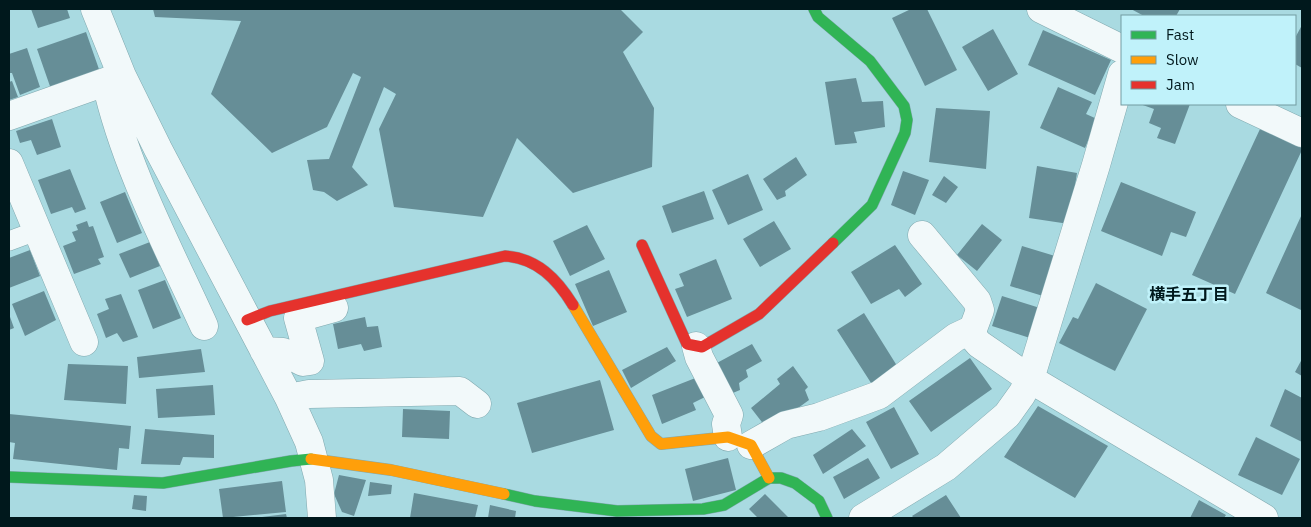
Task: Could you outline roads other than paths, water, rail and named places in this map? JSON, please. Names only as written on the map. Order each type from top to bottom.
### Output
[{"type":"street","points":[[95,9],[114,79],[289,398],[309,442],[319,480],[322,518]]},
{"type":"street","points":[[642,244],[686,344],[702,347],[759,314],[872,205],[905,133],[907,120],[904,106],[870,61],[818,17],[814,9]]},
{"type":"street","points":[[1040,9],[1121,49]]},
{"type":"street","points":[[863,518],[946,467],[1006,415],[1022,394],[1030,378],[1121,78]]},
{"type":"street","points":[[9,116],[114,79]]},
{"type":"street","points":[[114,79],[111,105],[136,176],[204,326]]},
{"type":"street","points":[[1242,105],[1302,133]]},
{"type":"street","points":[[9,163],[84,342]]},
{"type":"street","points":[[922,235],[977,301],[980,310],[973,329],[973,337],[979,344],[1030,378],[1264,518]]},
{"type":"street","points":[[247,320],[270,311],[505,256],[520,256],[548,271],[563,288],[651,436],[661,444],[740,441],[786,425],[819,418],[879,395],[956,337],[973,329]]},
{"type":"street","points":[[264,352],[284,352],[303,362],[310,361],[298,318],[363,300]]},
{"type":"street","points":[[696,346],[699,357],[729,415],[726,424],[769,478]]},
{"type":"street","points":[[289,398],[308,394],[460,391],[477,404]]},
{"type":"street","points":[[9,477],[163,483],[315,459],[391,470],[535,501],[617,515],[703,510],[724,505],[769,478],[782,478],[795,483],[819,501],[827,518]]},
{"type":"lane","points":[[9,241],[36,230]]},
{"type":"district","name":"横手五丁目","points":[[1189,294]]}]
